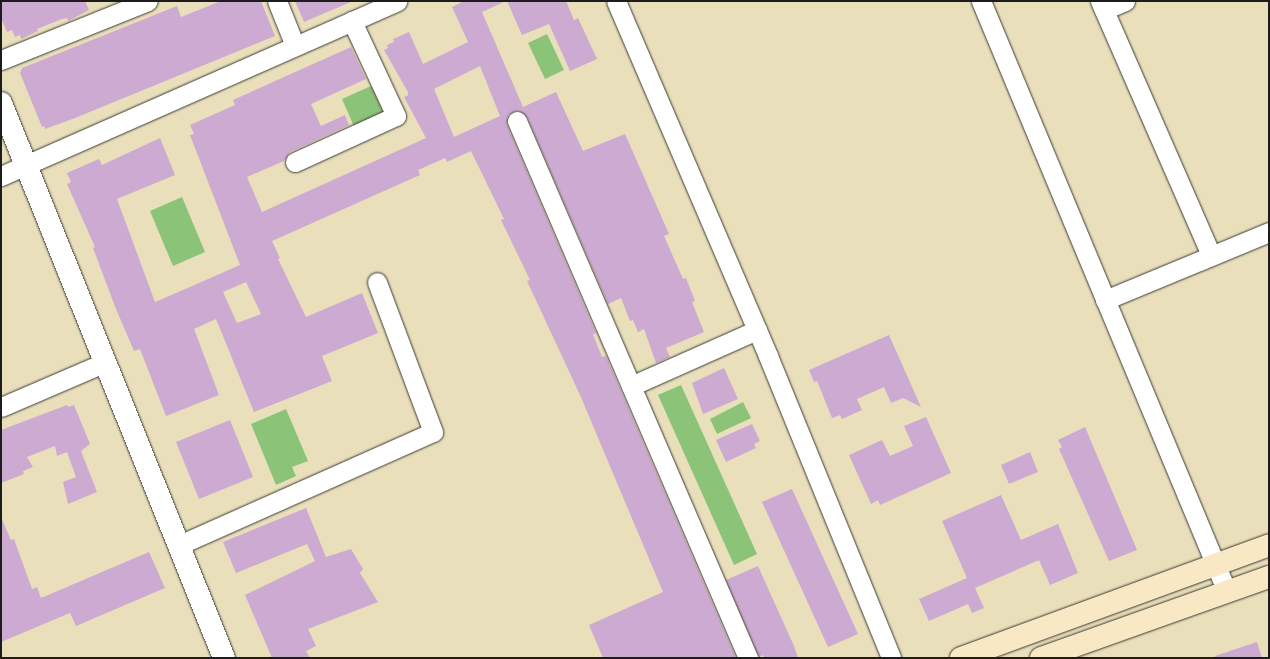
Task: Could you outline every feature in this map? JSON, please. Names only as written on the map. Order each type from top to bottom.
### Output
[{"type":"main road","points":[[961,658],[1269,545]]},
{"type":"main road","points":[[1041,658],[1269,577]]},
{"type":"street","points":[[1,60],[148,1]]},
{"type":"street","points":[[277,1],[295,46]]},
{"type":"street","points":[[1,176],[397,1]]},
{"type":"street","points":[[616,1],[757,330],[892,658]]},
{"type":"street","points":[[981,1],[1227,592]]},
{"type":"street","points":[[1125,1],[1102,6],[1211,256]]},
{"type":"street","points":[[295,162],[396,116],[352,21]]},
{"type":"street","points":[[1,103],[224,658]]},
{"type":"street","points":[[517,121],[748,658]]},
{"type":"street","points":[[1105,300],[1269,232]]},
{"type":"street","points":[[179,545],[433,432],[377,282]]},
{"type":"street","points":[[631,386],[757,330]]},
{"type":"street","points":[[1,407],[106,362]]},
{"type":"green space","points":[[547,34],[564,70],[545,79],[528,43]]},
{"type":"green space","points":[[371,86],[386,118],[356,131],[342,99]]},
{"type":"green space","points":[[182,197],[205,252],[173,266],[150,211]]},
{"type":"green space","points":[[681,385],[757,554],[734,565],[658,395]]},
{"type":"green space","points":[[743,402],[751,418],[717,434],[710,419]]},
{"type":"green space","points":[[286,409],[308,461],[292,467],[296,476],[276,485],[251,424]]},
{"type":"building","points":[[1,1],[85,1],[89,10],[68,21],[67,18],[62,19],[37,29],[38,31],[21,39],[20,35],[15,37],[12,30],[7,32],[1,18]]},
{"type":"building","points":[[221,1],[261,1],[275,36],[75,118],[45,129],[44,126],[42,127],[20,73],[22,68],[177,6],[181,17]]},
{"type":"building","points":[[295,1],[353,1],[304,22]]},
{"type":"building","points":[[464,1],[506,1],[482,12],[523,107],[556,92],[583,151],[625,134],[669,234],[664,236],[683,279],[686,278],[695,301],[692,302],[704,332],[666,348],[670,357],[656,363],[644,329],[638,332],[633,320],[630,321],[621,298],[608,304],[527,117],[518,110],[508,115],[507,125],[596,333],[593,334],[602,357],[606,356],[736,658],[603,658],[589,625],[663,592],[580,395],[527,281],[530,280],[501,220],[504,219],[471,151],[447,162],[445,158],[418,170],[420,175],[272,241],[280,258],[278,259],[306,317],[362,293],[378,333],[322,356],[332,381],[254,412],[216,319],[194,329],[219,395],[166,416],[140,349],[134,351],[93,248],[95,247],[67,184],[71,182],[67,173],[99,159],[102,165],[160,138],[175,175],[117,199],[155,302],[190,287],[240,265],[190,135],[194,134],[190,125],[235,105],[233,100],[351,47],[366,79],[311,104],[321,126],[345,115],[349,125],[290,152],[284,161],[247,177],[262,212],[426,138],[404,97],[408,95],[408,92],[384,50],[388,48],[387,45],[394,42],[393,39],[409,32],[423,64],[468,42],[452,7]],"holes":[[[480,66],[500,116],[454,137],[434,89]],[[246,282],[261,314],[237,323],[223,292]]]},
{"type":"building","points":[[507,1],[566,1],[574,20],[578,18],[597,59],[570,71],[549,24],[522,35]]},
{"type":"building","points":[[889,335],[921,407],[903,398],[891,403],[884,387],[857,399],[862,410],[842,419],[840,415],[832,418],[817,381],[814,382],[809,370]]},
{"type":"building","points":[[724,368],[738,399],[703,414],[692,383]]},
{"type":"building","points":[[67,405],[68,407],[74,405],[90,444],[81,451],[97,492],[68,504],[63,482],[76,477],[67,452],[57,456],[55,446],[27,457],[33,467],[23,471],[24,474],[1,483],[1,430]]},
{"type":"building","points":[[926,417],[951,473],[880,505],[878,500],[871,504],[849,455],[882,440],[890,456],[913,446],[904,426]]},
{"type":"building","points":[[230,420],[253,477],[199,499],[176,442]]},
{"type":"building","points":[[752,424],[760,441],[754,444],[756,448],[726,462],[716,440]]},
{"type":"building","points":[[1085,427],[1137,550],[1109,561],[1059,449],[1062,447],[1058,440]]},
{"type":"building","points":[[1030,452],[1038,472],[1009,484],[1001,465]]},
{"type":"building","points":[[792,489],[858,634],[828,647],[762,502]]},
{"type":"building","points":[[1001,495],[1021,540],[1058,524],[1078,573],[1050,585],[1039,560],[975,588],[984,608],[972,613],[968,604],[929,621],[919,599],[967,578],[942,521]]},
{"type":"building","points":[[306,508],[326,557],[351,549],[363,569],[360,573],[378,602],[308,629],[316,646],[306,651],[310,658],[272,658],[245,595],[315,561],[307,544],[236,573],[223,542]]},
{"type":"building","points":[[1,517],[11,540],[14,539],[32,589],[37,587],[41,598],[149,552],[165,588],[76,626],[70,613],[1,642]]},
{"type":"building","points":[[758,566],[798,658],[764,658],[763,655],[759,657],[726,580]]},
{"type":"building","points":[[1257,642],[1262,658],[1216,658],[1215,656]]}]
